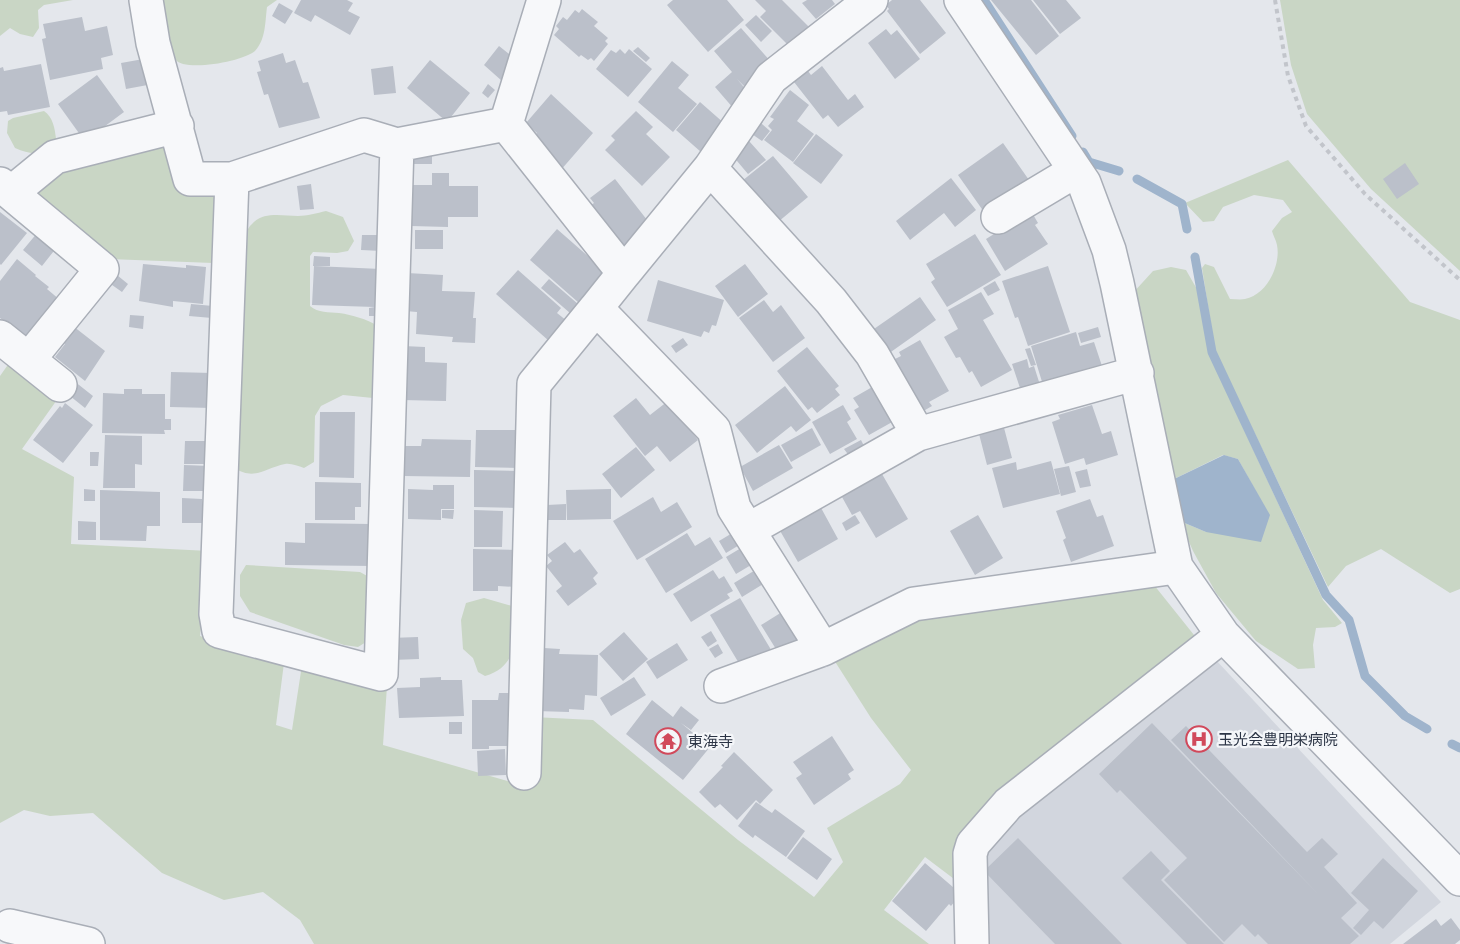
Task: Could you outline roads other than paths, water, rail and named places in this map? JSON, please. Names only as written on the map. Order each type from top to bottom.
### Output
[{"type":"street","points":[[146,0],[153,43],[190,179],[232,179],[364,135],[397,144],[506,123]]},
{"type":"street","points":[[506,123],[544,0]]},
{"type":"street","points":[[524,773],[534,384],[710,168],[771,78],[871,0]]},
{"type":"street","points":[[961,0],[1084,183],[1109,250],[1137,373],[1176,567],[1223,634],[1460,879]]},
{"type":"street","points":[[506,123],[624,273]]},
{"type":"street","points":[[29,359],[102,269],[5,188],[55,158],[177,126]]},
{"type":"street","points":[[232,179],[216,614],[219,632],[381,674],[397,144]]},
{"type":"street","points":[[710,168],[831,301],[872,354],[918,434]]},
{"type":"street","points":[[998,217],[1075,171]]},
{"type":"street","points":[[596,308],[714,430],[734,508],[823,649]]},
{"type":"street","points":[[0,337],[60,385]]},
{"type":"street","points":[[748,530],[918,434],[1137,373]]},
{"type":"street","points":[[721,686],[823,649],[914,604],[1176,567]]},
{"type":"street","points":[[972,944],[970,854],[973,844],[1008,804],[1223,634]]},
{"type":"street","points":[[10,926],[88,944]]},
{"type":"water","points":[[1224,455],[1238,459],[1270,515],[1261,542],[1206,532],[1180,521],[1170,481]]},
{"type":"waterway","points":[[984,0],[1072,136]]},
{"type":"waterway","points":[[1083,152],[1089,162],[1119,171]]},
{"type":"waterway","points":[[1137,179],[1182,204],[1187,229]]},
{"type":"waterway","points":[[1195,257],[1212,352],[1326,595],[1349,620],[1365,676],[1405,716],[1427,729]]},
{"type":"waterway","points":[[1452,744],[1460,748]]},
{"type":"place","name":"玉光会豊明栄病院","points":[[1199,739]]},
{"type":"place","name":"東海寺","points":[[668,741]]}]
